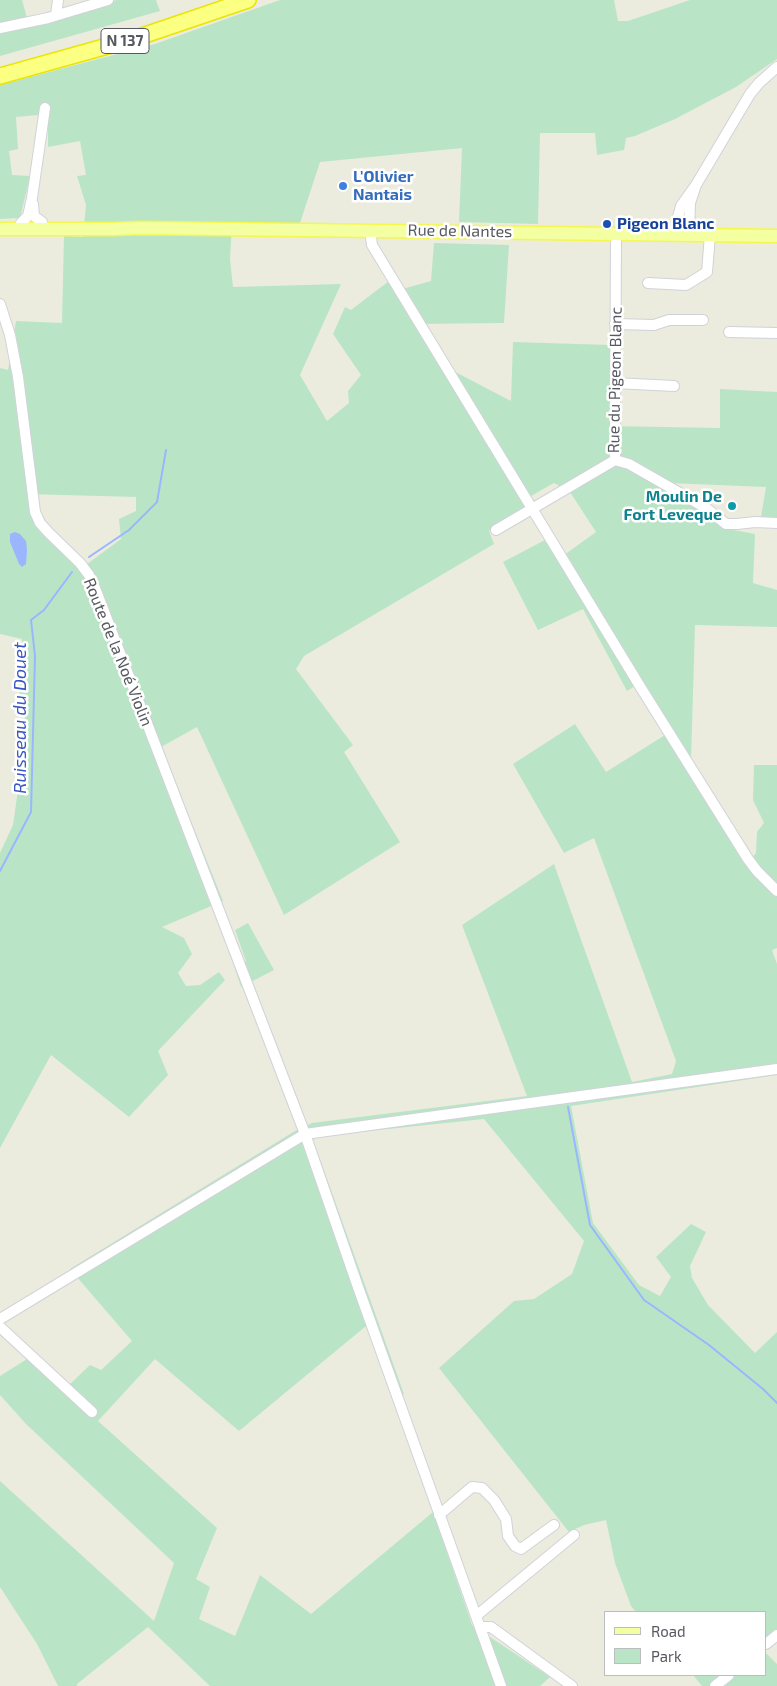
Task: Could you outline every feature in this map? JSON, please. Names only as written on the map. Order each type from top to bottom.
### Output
[{"type":"highway","name":"N 137","points":[[0,66],[113,35],[219,0]]},
{"type":"highway","name":"N 137","points":[[0,76],[136,38],[248,0]]},
{"type":"main road","name":"Rue de Nantes","points":[[0,226],[30,221],[142,228],[777,236]]},
{"type":"main road","name":"Rue de Nantes","points":[[0,226],[30,221]]},
{"type":"street","points":[[56,15],[58,0]]},
{"type":"street","points":[[0,28],[48,18],[108,0]]},
{"type":"street","points":[[672,235],[681,206],[750,94],[777,67]]},
{"type":"street","points":[[30,221],[44,108]]},
{"type":"street","points":[[688,235],[690,203],[696,184]]},
{"type":"street","points":[[370,230],[372,245],[641,688],[748,859],[777,891]]},
{"type":"street","name":"Rue du Pigeon Blanc","points":[[496,530],[615,460],[616,234]]},
{"type":"street","points":[[648,283],[686,285],[707,272],[710,235]]},
{"type":"street","name":"Route de la Noé Violin","points":[[0,304],[10,335],[18,378],[35,512],[40,523],[80,563],[89,575],[95,588],[305,1134],[501,1686]]},
{"type":"street","points":[[615,324],[654,325],[669,320],[702,320]]},
{"type":"street","points":[[729,332],[777,333]]},
{"type":"street","points":[[614,383],[674,386]]},
{"type":"street","points":[[615,460],[629,464],[706,508],[726,524],[777,523]]},
{"type":"street","points":[[0,1319],[305,1134],[777,1069]]},
{"type":"street","points":[[0,1327],[92,1412]]},
{"type":"street","points":[[439,1515],[472,1486],[482,1488],[494,1500],[506,1519],[508,1536],[515,1546],[521,1549],[554,1525]]},
{"type":"street","points":[[476,1616],[574,1535]]},
{"type":"street","points":[[480,1627],[491,1627],[572,1686]]},
{"type":"street","points":[[767,1643],[777,1635]]},
{"type":"street","points":[[715,1686],[728,1676]]},
{"type":"green space","points":[[0,0],[22,0],[29,25],[101,6],[116,0],[156,0],[160,11],[0,56]]},
{"type":"green space","points":[[280,0],[614,0],[618,21],[628,21],[690,0],[777,0],[777,59],[736,87],[675,119],[626,138],[624,150],[597,155],[595,133],[540,133],[538,224],[459,222],[462,148],[320,162],[300,223],[232,224],[230,259],[233,287],[341,284],[300,375],[327,421],[349,403],[348,391],[361,375],[333,334],[345,307],[351,310],[389,281],[395,291],[431,281],[434,243],[509,245],[504,323],[416,324],[440,364],[511,401],[513,342],[610,345],[610,426],[720,428],[720,389],[777,392],[777,518],[761,517],[766,487],[669,483],[667,491],[715,519],[723,528],[755,534],[753,583],[777,590],[777,627],[695,625],[691,760],[643,681],[627,691],[583,609],[538,630],[503,562],[547,539],[560,558],[596,532],[570,492],[554,483],[522,501],[525,507],[489,531],[494,544],[304,656],[296,669],[353,745],[344,752],[400,842],[284,915],[197,727],[161,747],[223,901],[162,927],[184,938],[192,954],[178,973],[186,986],[200,985],[219,972],[225,980],[158,1051],[168,1075],[129,1117],[51,1055],[0,1148],[0,853],[13,825],[22,762],[26,707],[19,704],[22,639],[0,634],[0,368],[8,370],[16,321],[62,323],[64,236],[83,237],[86,205],[77,176],[86,175],[80,141],[48,147],[48,114],[16,117],[18,149],[9,151],[12,175],[30,176],[20,218],[0,219],[0,85],[155,44]],"holes":[[[27,494],[136,497],[136,511],[119,519],[121,539],[79,570],[40,532],[30,515]]]},
{"type":"green space","points":[[575,724],[606,772],[665,735],[747,864],[756,853],[757,832],[764,823],[753,800],[754,765],[777,765],[777,948],[772,950],[777,964],[777,1075],[571,1106],[593,1223],[639,1285],[660,1296],[671,1277],[656,1257],[691,1224],[706,1232],[690,1266],[692,1278],[708,1305],[755,1353],[777,1332],[777,1639],[767,1647],[767,1611],[635,1611],[631,1606],[615,1563],[606,1520],[584,1525],[569,1532],[439,1368],[514,1301],[534,1299],[572,1274],[584,1241],[484,1119],[312,1137],[404,1394],[394,1402],[366,1326],[239,1431],[155,1359],[98,1421],[217,1528],[196,1579],[210,1587],[199,1619],[235,1636],[260,1575],[311,1614],[433,1512],[472,1625],[550,1677],[540,1686],[210,1686],[148,1627],[77,1684],[77,1686],[58,1686],[37,1644],[0,1587],[0,1481],[154,1621],[174,1563],[26,1424],[0,1395],[0,1376],[35,1354],[68,1386],[90,1365],[101,1370],[132,1341],[70,1269],[295,1131],[312,1123],[527,1096],[462,925],[554,864],[632,1082],[672,1074],[676,1061],[594,838],[564,853],[513,764]]},
{"type":"green space","points":[[248,923],[274,970],[241,987],[235,969],[246,961],[235,930]]},
{"type":"green space","points":[[767,1654],[777,1664],[777,1686],[702,1686],[694,1676],[767,1676]]},
{"type":"water","points":[[15,532],[20,534],[26,541],[26,564],[22,567],[10,542],[10,534]]},
{"type":"waterway","name":"Ruisseau du Douet","points":[[89,557],[129,530],[157,502],[166,450]]},
{"type":"waterway","name":"Ruisseau du Douet","points":[[0,871],[31,812],[35,656],[31,620],[44,610],[72,572]]},
{"type":"waterway","points":[[568,1107],[590,1225],[644,1300],[709,1345],[763,1389],[777,1403]]},
{"type":"place","name":"L'Olivier Nantais","points":[[343,186]]},
{"type":"place","name":"Pigeon Blanc","points":[[607,224]]},
{"type":"place","name":"Moulin De Fort Leveque","points":[[732,506]]}]
